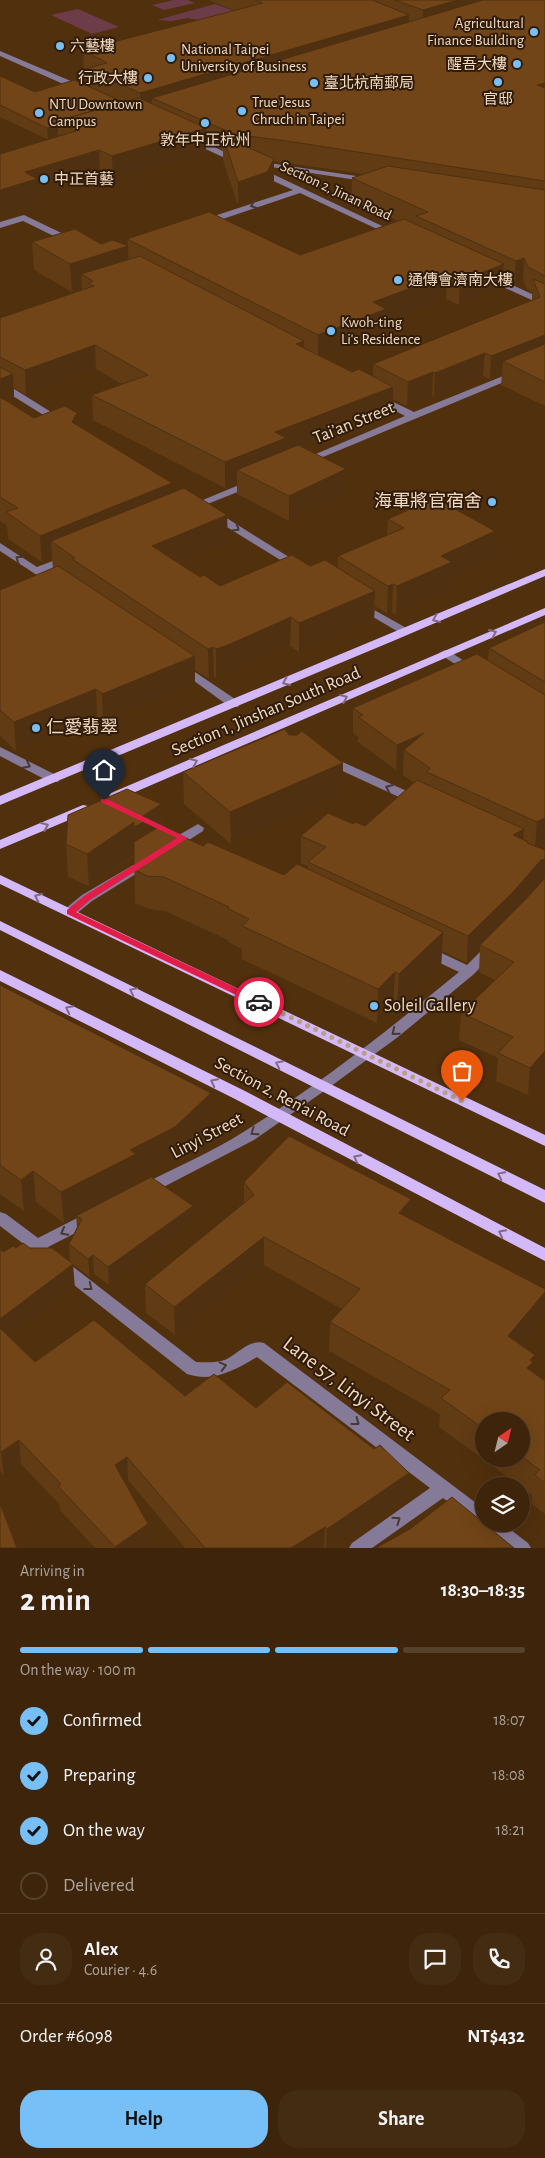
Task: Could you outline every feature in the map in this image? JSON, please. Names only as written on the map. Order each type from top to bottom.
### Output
[{"type":"main road","name":"Section 1, Jinshan South Road","points":[[0,801],[545,572]]},
{"type":"main road","name":"Section 1, Jinshan South Road","points":[[0,845],[545,611]]},
{"type":"main road","points":[[0,879],[545,1141]]},
{"type":"main road","name":"Section 2, Ren’ai Road","points":[[0,925],[545,1196]]},
{"type":"main road","name":"Section 2, Ren’ai Road","points":[[0,975],[278,1116],[545,1255]]},
{"type":"street","points":[[0,52],[86,91]]},
{"type":"street","name":"Section 2, Jinan Road","points":[[183,135],[406,238]]},
{"type":"street","points":[[235,159],[244,161]]},
{"type":"street","points":[[253,162],[376,181]]},
{"type":"street","points":[[192,226],[300,190]]},
{"type":"street","points":[[0,225],[24,218],[85,248]]},
{"type":"street","points":[[475,271],[545,303]]},
{"type":"street","name":"Tai’an Street","points":[[294,465],[545,362]]},
{"type":"street","points":[[0,384],[74,429]]},
{"type":"street","points":[[370,393],[414,416]]},
{"type":"street","points":[[179,512],[193,502],[259,479]]},
{"type":"street","points":[[193,502],[308,572]]},
{"type":"street","points":[[0,546],[52,582]]},
{"type":"street","points":[[36,571],[81,552]]},
{"type":"street","points":[[350,598],[406,632]]},
{"type":"street","points":[[445,653],[480,675]]},
{"type":"street","points":[[174,663],[234,704]]},
{"type":"street","points":[[276,727],[288,736]]},
{"type":"street","points":[[0,751],[54,779]]},
{"type":"street","points":[[316,754],[430,807]]},
{"type":"street","points":[[100,802],[121,808]]},
{"type":"street","points":[[70,912],[87,898],[198,828]]},
{"type":"street","points":[[168,831],[201,846]]},
{"type":"street","name":"Linyi Street","points":[[134,1196],[249,1136],[367,1054],[469,971],[503,937]]},
{"type":"street","points":[[415,946],[469,971]]},
{"type":"street","points":[[0,1264],[108,1210]]},
{"type":"street","points":[[0,1218],[37,1247]]},
{"type":"street","name":"Lane 57, Linyi Street","points":[[37,1247],[193,1369],[224,1368],[258,1348],[475,1512]]},
{"type":"street","points":[[358,1548],[443,1488]]},
{"type":"street","points":[[501,1532],[522,1548]]},
{"type":"shaded area","points":[[174,0],[188,0],[195,3],[164,10],[152,5]]},
{"type":"shaded area","points":[[215,4],[234,11],[204,21],[188,18],[171,21],[157,20]]},
{"type":"shaded area","points":[[78,9],[119,27],[92,34],[51,15]]},
{"type":"building","points":[[255,0],[372,0],[409,15],[140,93],[86,69],[107,63],[83,50],[263,3]]},
{"type":"building","points":[[395,0],[458,0],[423,10]]},
{"type":"building","points":[[483,0],[545,0],[545,83],[537,85],[545,88],[545,181],[287,141],[248,136],[243,138],[152,98]]},
{"type":"building","points":[[0,76],[35,92],[74,80],[123,102],[57,121],[58,125],[47,128],[0,105]]},
{"type":"building","points":[[139,98],[206,128],[112,156],[99,150],[25,172],[37,179],[0,190],[0,154],[76,131],[57,121]]},
{"type":"building","points":[[223,136],[274,159],[267,172],[238,182]]},
{"type":"building","points":[[388,166],[545,190],[545,276],[528,267],[524,258],[516,261],[416,216],[428,212],[352,178]]},
{"type":"building","points":[[209,212],[300,255],[404,219],[504,264],[460,281],[447,275],[373,302],[386,309],[318,335],[127,239]]},
{"type":"building","points":[[75,229],[101,244],[113,240],[128,246],[70,264],[32,242]]},
{"type":"building","points":[[140,256],[304,341],[296,344],[352,372],[359,369],[393,387],[275,432],[286,438],[225,462],[92,395],[148,375],[95,345],[25,370],[0,357],[0,318],[94,286],[88,283],[93,281],[81,274]]},
{"type":"building","points":[[533,279],[545,284],[545,335],[491,356],[485,353],[408,382],[373,364],[540,297]]},
{"type":"building","points":[[545,344],[545,382],[503,361]]},
{"type":"building","points":[[0,367],[13,374],[0,379]]},
{"type":"building","points":[[0,397],[34,418],[65,406],[77,413],[72,422],[172,483],[40,536],[6,512],[18,508],[0,497]]},
{"type":"building","points":[[298,445],[346,469],[289,496],[237,470]]},
{"type":"building","points":[[184,488],[227,515],[152,546],[200,577],[204,575],[220,586],[292,555],[310,566],[325,560],[375,591],[299,623],[291,617],[228,645],[216,649],[213,647],[208,649],[72,559],[75,558],[51,541]]},
{"type":"building","points":[[435,498],[495,531],[441,556],[452,562],[397,586],[393,584],[388,586],[338,556],[404,528],[388,519]]},
{"type":"building","points":[[58,566],[195,656],[102,694],[96,689],[14,722],[0,710],[0,590]]},
{"type":"building","points":[[545,622],[545,682],[489,648]]},
{"type":"building","points":[[477,654],[545,695],[545,818],[537,822],[427,772],[430,768],[404,750],[424,733],[397,745],[358,717],[363,715],[353,708]]},
{"type":"building","points":[[285,729],[289,735],[297,735],[302,731],[343,763],[230,812],[183,772]]},
{"type":"building","points":[[417,780],[524,829],[513,835],[545,850],[545,859],[541,860],[513,892],[468,936],[308,862],[326,847],[301,836],[328,813],[353,824],[355,822],[365,826]]},
{"type":"building","points":[[127,789],[161,804],[140,818],[146,821],[134,827],[134,822],[87,854],[66,844],[68,815]]},
{"type":"building","points":[[160,826],[203,846],[208,842],[284,875],[297,864],[443,932],[399,974],[395,972],[378,989],[242,926],[249,919],[227,908],[229,907],[164,877],[147,876],[134,869],[134,842]]},
{"type":"building","points":[[545,878],[545,1051],[530,1068],[498,1053],[513,1037],[461,1013],[514,962],[480,945]]},
{"type":"building","points":[[0,985],[211,1093],[175,1127],[130,1150],[136,1154],[61,1192],[33,1171],[21,1180],[0,1165]]},
{"type":"building","points":[[289,1136],[411,1199],[399,1213],[545,1289],[545,1292],[508,1336],[535,1355],[530,1360],[533,1362],[527,1368],[545,1381],[545,1483],[535,1475],[540,1470],[530,1463],[530,1412],[475,1412],[475,1423],[441,1398],[450,1390],[330,1322],[360,1289],[264,1237],[174,1307],[145,1284],[254,1195],[244,1182]]},
{"type":"building","points":[[151,1177],[193,1206],[108,1267],[93,1255],[88,1259],[69,1244],[82,1219],[76,1216]]},
{"type":"building","points":[[23,1243],[30,1248],[52,1248],[73,1264],[0,1319],[0,1248],[3,1252],[13,1246],[16,1248]]},
{"type":"building","points":[[94,1320],[185,1396],[214,1374],[256,1408],[287,1382],[374,1449],[380,1445],[409,1473],[327,1529],[325,1527],[291,1548],[205,1548],[127,1457],[115,1465],[148,1524],[115,1547],[58,1486],[61,1484],[19,1440],[1,1452],[0,1450],[0,1328],[35,1362]]},
{"type":"building","points":[[452,1497],[475,1516],[475,1532],[495,1532],[514,1548],[376,1548],[410,1529]]},
{"type":"building","points":[[1,1506],[17,1548],[0,1548]]},
{"type":"way so far","points":[[259,1002],[462,1101]]},
{"type":"place","name":"Agricultural Finance Building","points":[[534,32]]},
{"type":"place","name":"六藝樓","points":[[60,46]]},
{"type":"place","name":"National Taipei University of Business","points":[[171,58]]},
{"type":"place","name":"醒吾大樓","points":[[517,64]]},
{"type":"place","name":"行政大樓","points":[[148,78]]},
{"type":"place","name":"官邸","points":[[498,82]]},
{"type":"place","name":"臺北杭南郵局","points":[[314,83]]},
{"type":"place","name":"True Jesus Chruch in Taipei","points":[[242,111]]},
{"type":"place","name":"NTU Downtown Campus","points":[[39,113]]},
{"type":"place","name":"敦年中正杭州","points":[[205,123]]},
{"type":"place","name":"中正首藝","points":[[44,179]]},
{"type":"place","name":"通傳會濟南大樓","points":[[398,280]]},
{"type":"place","name":"Kwoh-ting Li's Residence","points":[[331,331]]},
{"type":"place","name":"海軍將官宿舍","points":[[492,502]]},
{"type":"place","name":"仁愛翡翠","points":[[36,728]]},
{"type":"place","name":"Soleil Gallery","points":[[374,1006]]},
{"type":"route","points":[[104,800],[184,838],[87,898],[70,912],[259,1002]]}]
